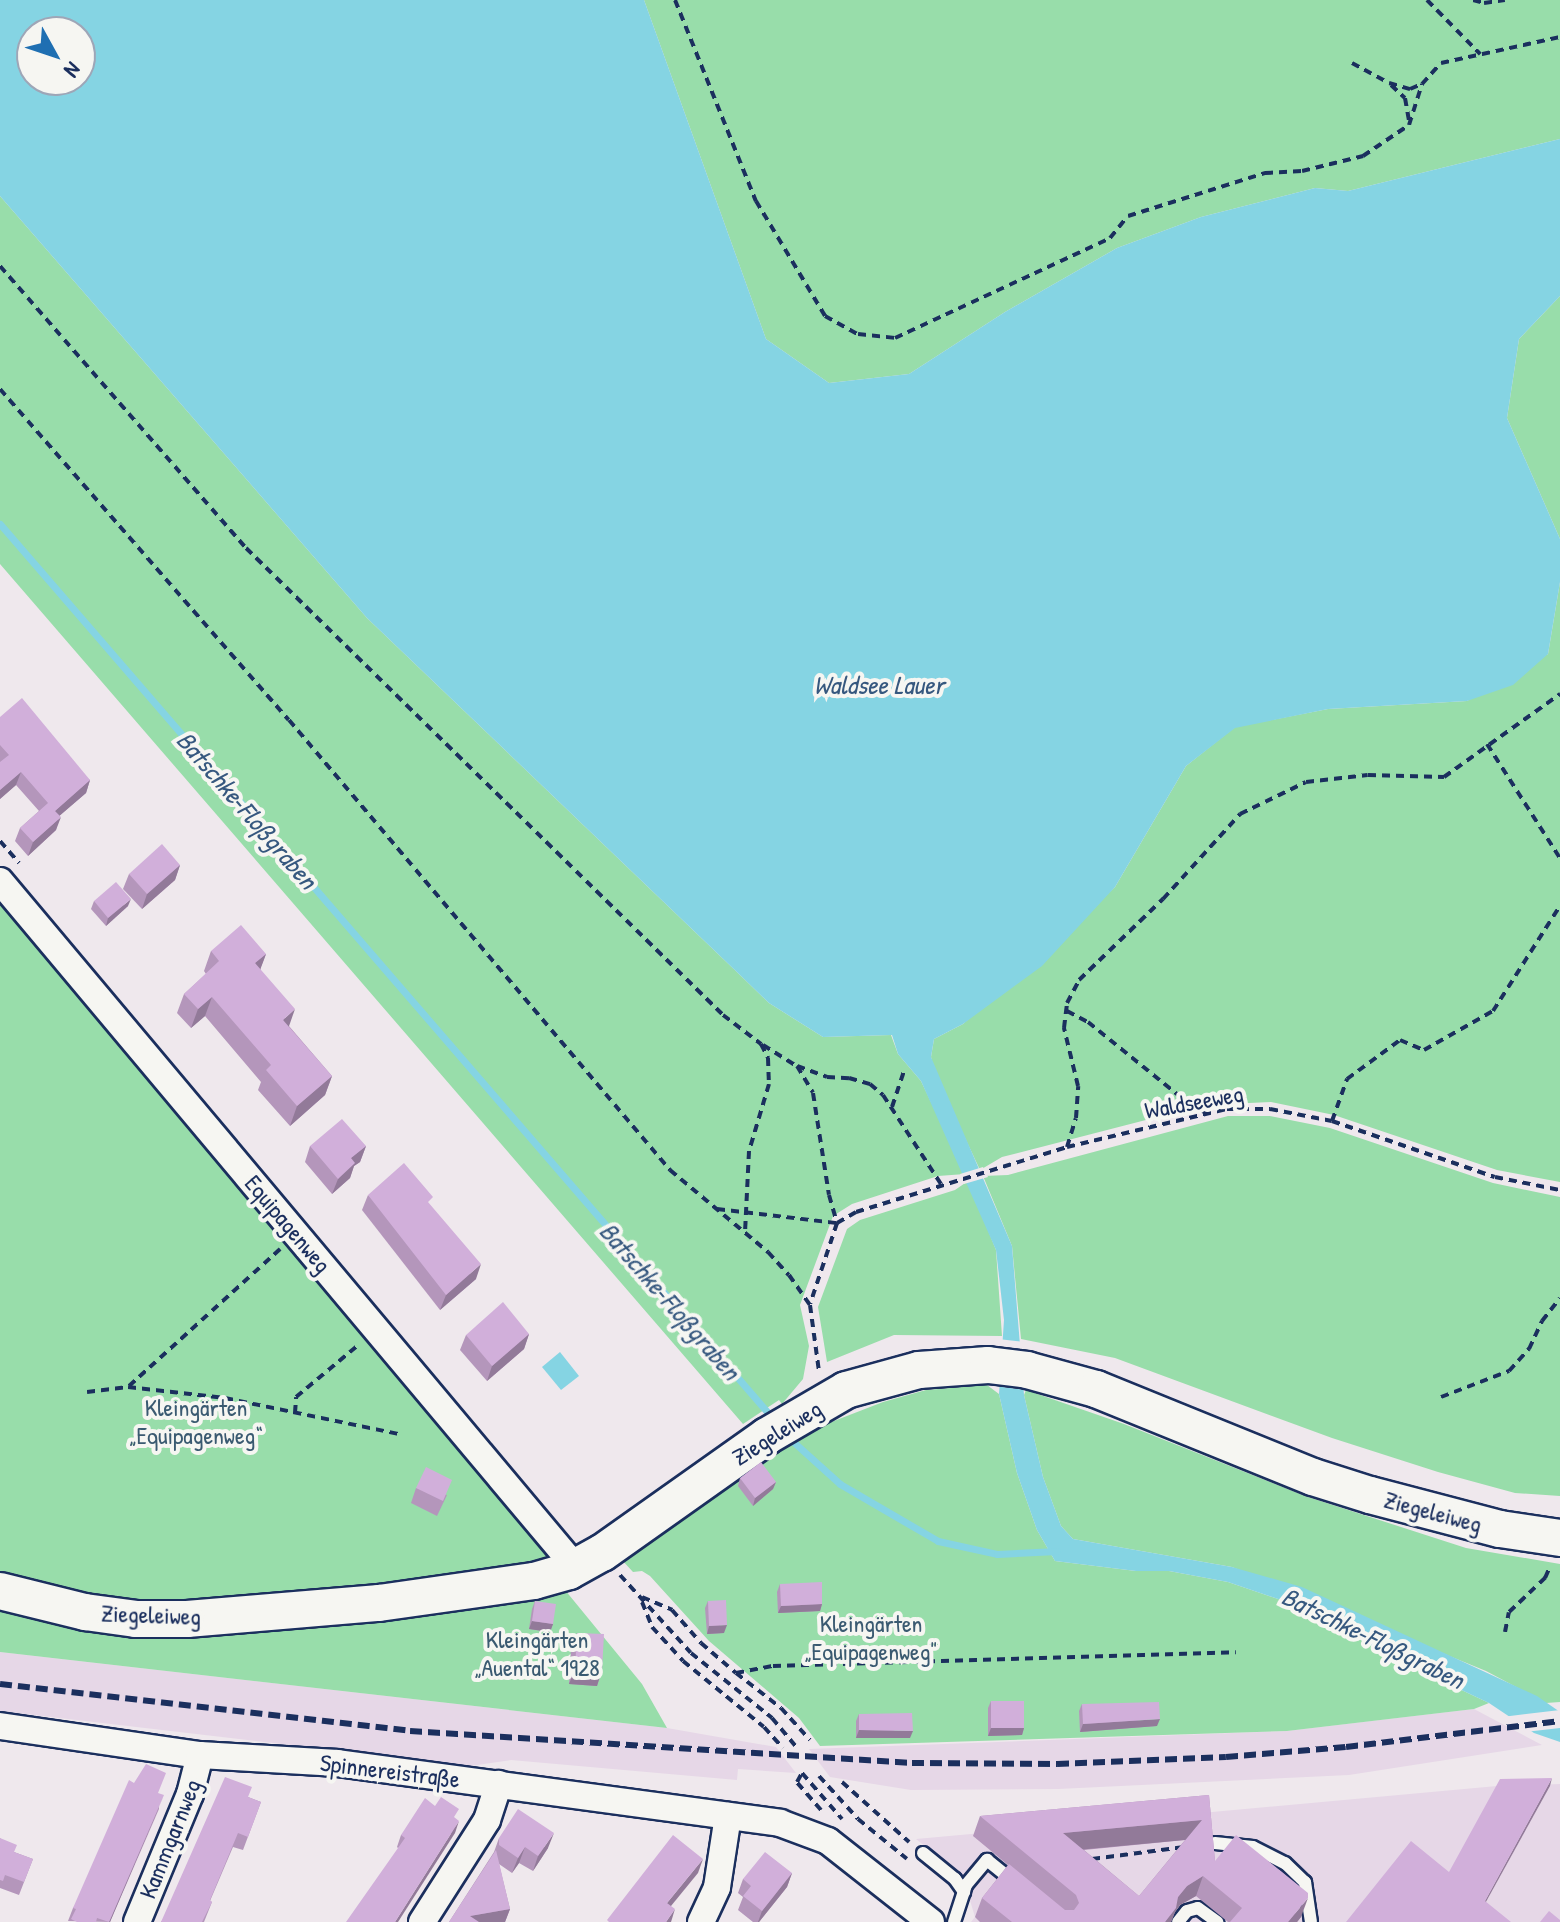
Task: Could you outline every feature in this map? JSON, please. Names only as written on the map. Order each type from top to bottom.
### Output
[{"type":"main road","name":"Ziegeleiweg","points":[[0,1591],[85,1612],[136,1619],[187,1619],[379,1603],[534,1581],[569,1571],[602,1553],[780,1428],[846,1390],[882,1378],[946,1366],[988,1365],[1027,1370],[1096,1389],[1313,1477],[1500,1529],[1558,1538]]},
{"type":"street","name":"Equipagenweg","points":[[0,881],[567,1557],[569,1571]]},
{"type":"street","name":"Spinnereistraße","points":[[0,1726],[200,1755],[338,1763],[780,1823],[828,1841],[931,1922]]},
{"type":"street","name":"Kammgarnweg","points":[[137,1922],[190,1794],[200,1755]]},
{"type":"street","points":[[422,1922],[487,1820],[499,1784]]},
{"type":"street","points":[[701,1922],[717,1887],[728,1816]]},
{"type":"lane","points":[[1215,1843],[1253,1847],[1285,1863],[1305,1882],[1311,1922]]},
{"type":"lane","points":[[923,1853],[955,1879],[964,1892]]},
{"type":"lane","points":[[954,1922],[964,1892],[987,1860],[1030,1896]]},
{"type":"lane","points":[[1178,1922],[1187,1911],[1198,1908],[1217,1922]]},
{"type":"path","points":[[675,0],[756,201],[825,316],[858,334],[895,338],[1110,238],[1128,216],[1265,173],[1302,171],[1363,156],[1409,125],[1422,84],[1441,63],[1560,37]]},
{"type":"path","points":[[1427,0],[1480,54]]},
{"type":"path","points":[[1473,0],[1484,3],[1505,0]]},
{"type":"path","points":[[1352,63],[1389,83],[1410,89],[1422,84]]},
{"type":"path","points":[[1389,83],[1405,98],[1409,125]]},
{"type":"path","points":[[0,266],[246,548],[723,1015],[797,1066],[827,1077],[849,1078],[870,1084],[892,1107],[941,1184]]},
{"type":"path","points":[[0,389],[299,732],[615,1108],[670,1170],[789,1275],[810,1305]]},
{"type":"path","points":[[1067,1147],[1076,1118],[1078,1086],[1064,1028],[1066,1011],[1079,980],[1252,805],[1306,782],[1368,775],[1444,777],[1560,694]]},
{"type":"path","points":[[1487,744],[1560,858]]},
{"type":"path","points":[[1332,1121],[1347,1079],[1400,1040],[1424,1050],[1493,1011],[1560,906]]},
{"type":"path","points":[[1066,1011],[1088,1022],[1178,1095],[1206,1113]]},
{"type":"path","points":[[745,1233],[749,1151],[769,1084],[768,1058],[761,1044]]},
{"type":"path","points":[[797,1066],[813,1093],[829,1195],[837,1223],[810,1305],[819,1372]]},
{"type":"path","points":[[892,1107],[905,1068]]},
{"type":"path","name":"Waldseeweg","points":[[837,1223],[856,1212],[1067,1147],[1206,1113],[1270,1109],[1332,1121],[1495,1177],[1560,1190]]},
{"type":"path","points":[[714,1208],[837,1223]]},
{"type":"path","points":[[128,1387],[296,1234]]},
{"type":"path","points":[[1441,1397],[1509,1371],[1529,1349],[1542,1321],[1560,1298]]},
{"type":"path","points":[[295,1413],[296,1397],[357,1346]]},
{"type":"path","points":[[87,1392],[128,1387],[225,1398],[399,1434]]},
{"type":"path","points":[[1505,1632],[1509,1612],[1545,1578],[1558,1538]]},
{"type":"path","points":[[612,1566],[691,1653],[772,1718],[798,1749]]},
{"type":"path","points":[[640,1596],[672,1610],[701,1643],[781,1708],[810,1740]]},
{"type":"path","points":[[640,1596],[652,1627],[683,1661],[764,1727],[783,1748]]},
{"type":"path","points":[[736,1673],[773,1666],[1236,1652]]},
{"type":"path","points":[[802,1773],[797,1782],[817,1805]]},
{"type":"path","points":[[819,1776],[858,1819],[910,1862]]},
{"type":"path","points":[[842,1782],[923,1853]]},
{"type":"path","points":[[1093,1870],[1092,1856],[1215,1843]]},
{"type":"shaded area","points":[[0,1652],[667,1728],[776,1747],[796,1773],[738,1769],[737,1780],[511,1760],[470,1766],[0,1711]]},
{"type":"shaded area","points":[[1474,1709],[1542,1745],[1349,1775],[1058,1789],[911,1790],[830,1777],[809,1749],[1287,1731]]},
{"type":"shaded area","points":[[1560,1784],[1560,1922],[971,1922],[975,1917],[963,1877],[916,1839],[1497,1786]]},
{"type":"green space","points":[[644,0],[1560,0],[1560,139],[1348,191],[1315,188],[1201,217],[1117,248],[1005,312],[909,374],[829,383],[766,339]]},
{"type":"green space","points":[[0,196],[367,618],[769,1003],[823,1037],[891,1035],[898,1054],[921,1081],[965,1174],[938,1176],[852,1204],[833,1216],[800,1305],[809,1346],[803,1379],[782,1404],[779,1400],[743,1424],[0,564]]},
{"type":"green space","points":[[1560,296],[1560,539],[1507,418],[1519,339]]},
{"type":"green space","points":[[1560,582],[1560,1182],[1497,1170],[1334,1115],[1271,1102],[1204,1105],[1002,1157],[980,1170],[936,1076],[931,1057],[934,1039],[963,1024],[1115,887],[1186,766],[1235,727],[1328,709],[1467,701],[1548,654]]},
{"type":"green space","name":"Kleingärten „Equipagenweg“","points":[[0,881],[569,1571],[239,1616],[0,1591]]},
{"type":"green space","points":[[1228,1116],[1270,1116],[1330,1128],[1493,1183],[1560,1197],[1560,1496],[1515,1493],[1438,1472],[1332,1438],[1115,1358],[1021,1339],[1012,1246],[983,1176],[1008,1175]]},
{"type":"green space","points":[[968,1181],[996,1250],[1002,1336],[894,1335],[827,1362],[818,1307],[847,1229],[860,1220],[955,1190]]},
{"type":"green space","name":"Kleingärten „Equipagenweg\"","points":[[987,1385],[999,1394],[1017,1473],[1037,1530],[1055,1561],[1136,1571],[1169,1571],[1228,1582],[1296,1605],[1398,1660],[1489,1703],[1474,1709],[1287,1731],[820,1746],[799,1718],[709,1641],[650,1576],[642,1571],[633,1572],[621,1559],[803,1433],[883,1402],[926,1390]]},
{"type":"green space","points":[[1026,1390],[1124,1424],[1305,1496],[1466,1548],[1560,1564],[1560,1702],[1546,1703],[1486,1671],[1232,1567],[1073,1539],[1061,1526],[1043,1477],[1024,1395]]},
{"type":"green space","name":"Kleingärten „Auental“ 1928","points":[[565,1590],[642,1684],[667,1728],[0,1652],[0,1610],[95,1629],[184,1636],[290,1630]]},
{"type":"water","name":"Waldsee Lauer","points":[[0,0],[644,0],[766,339],[829,383],[909,374],[1005,312],[1117,248],[1201,217],[1315,188],[1348,191],[1560,139],[1560,296],[1519,339],[1507,418],[1560,539],[1560,582],[1548,654],[1513,685],[1467,701],[1328,709],[1235,728],[1186,766],[1115,887],[1042,966],[963,1024],[934,1039],[931,1057],[1012,1246],[1024,1395],[1043,1477],[1061,1526],[1073,1539],[1232,1567],[1302,1587],[1537,1696],[1560,1712],[1560,1742],[1534,1733],[1489,1703],[1398,1660],[1296,1605],[1228,1582],[1169,1571],[1136,1571],[1055,1561],[1037,1530],[1017,1473],[999,1394],[1004,1320],[996,1250],[921,1081],[898,1054],[892,1035],[823,1037],[769,1003],[367,618],[0,196]]},
{"type":"water","points":[[560,1352],[579,1376],[561,1390],[542,1367]]},
{"type":"pier","points":[[983,1167],[988,1177],[964,1184],[960,1174]]},
{"type":"pier","points":[[998,1339],[1025,1342],[1026,1390],[995,1386]]},
{"type":"pier","points":[[1560,1710],[1560,1728],[1525,1732],[1502,1717]]},
{"type":"building","points":[[22,698],[90,780],[55,811],[61,817],[33,842],[20,828],[48,803],[21,772],[0,790],[0,762],[9,755],[0,745],[0,717]]},
{"type":"building","points":[[162,844],[180,865],[147,894],[129,874]]},
{"type":"building","points":[[116,882],[131,899],[108,918],[94,901]]},
{"type":"building","points":[[241,925],[266,954],[255,963],[295,1009],[283,1020],[332,1076],[297,1106],[266,1070],[271,1065],[212,997],[198,1009],[184,994],[219,961],[211,951]]},
{"type":"building","points":[[342,1119],[366,1146],[351,1158],[355,1163],[338,1179],[310,1146]]},
{"type":"building","points":[[404,1163],[433,1197],[428,1202],[481,1264],[446,1295],[368,1195]]},
{"type":"building","points":[[503,1302],[529,1334],[492,1366],[466,1335]]},
{"type":"building","points":[[761,1462],[776,1482],[755,1498],[740,1478]]},
{"type":"building","points":[[426,1467],[452,1480],[443,1501],[416,1488]]},
{"type":"building","points":[[822,1582],[822,1604],[781,1606],[780,1584]]},
{"type":"building","points":[[726,1600],[727,1625],[709,1626],[708,1601]]},
{"type":"building","points":[[535,1601],[556,1604],[553,1624],[532,1621]]},
{"type":"building","points":[[577,1633],[604,1634],[602,1670],[575,1669]]},
{"type":"building","points":[[991,1701],[1024,1701],[1024,1728],[991,1728]]},
{"type":"building","points":[[1159,1702],[1160,1719],[1083,1724],[1082,1704]]},
{"type":"building","points":[[912,1713],[913,1731],[859,1730],[859,1714]]},
{"type":"building","points":[[146,1764],[166,1773],[158,1793],[164,1795],[109,1922],[97,1918],[96,1922],[77,1922],[71,1919],[76,1909],[73,1908],[129,1780],[134,1783]]},
{"type":"building","points":[[225,1777],[252,1787],[248,1797],[261,1802],[248,1837],[238,1833],[202,1922],[161,1922]]},
{"type":"building","points":[[1552,1778],[1485,1901],[1511,1922],[1346,1922],[1411,1841],[1449,1872],[1500,1779]]},
{"type":"building","points":[[1209,1795],[1215,1861],[1236,1835],[1308,1893],[1308,1898],[1288,1922],[1230,1922],[1242,1908],[1203,1876],[1187,1886],[1165,1922],[1012,1922],[982,1898],[1009,1864],[1065,1910],[1074,1910],[1079,1903],[1076,1895],[980,1816]],"holes":[[[1202,1820],[1139,1896],[1063,1833]]]},
{"type":"building","points":[[441,1797],[459,1809],[454,1817],[459,1821],[395,1922],[346,1922],[405,1838],[401,1835],[425,1798],[435,1806]]},
{"type":"building","points":[[518,1809],[554,1833],[538,1856],[525,1847],[518,1858],[499,1845],[499,1838]]},
{"type":"building","points":[[673,1835],[703,1859],[667,1903],[675,1909],[666,1922],[609,1922],[607,1920]]},
{"type":"building","points":[[0,1838],[17,1845],[14,1852],[33,1859],[24,1882],[5,1875],[3,1881],[0,1880]]},
{"type":"building","points":[[496,1850],[510,1909],[470,1916],[479,1922],[449,1922]]},
{"type":"building","points":[[765,1852],[792,1873],[762,1911],[743,1896],[751,1886],[743,1879]]},
{"type":"building","points":[[1549,1911],[1560,1920],[1560,1922],[1540,1922]]},
{"type":"waterway","name":"Batschke‐Floßgraben","points":[[0,524],[775,1421]]},
{"type":"waterway","name":"Batschke‐Floßgraben","points":[[788,1437],[840,1484],[938,1541],[997,1554],[1057,1551]]},
{"type":"railway","points":[[0,1684],[410,1731],[912,1763],[1057,1764],[1226,1757],[1346,1747],[1560,1721]]}]
